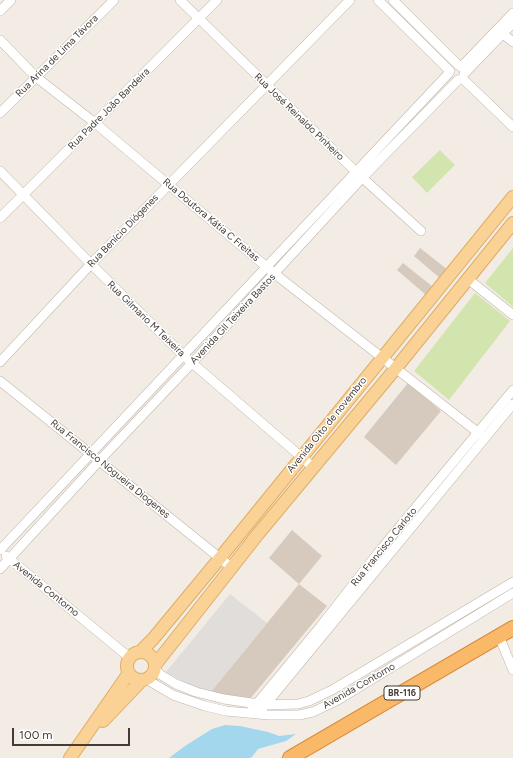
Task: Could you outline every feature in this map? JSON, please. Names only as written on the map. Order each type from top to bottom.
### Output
[{"type":"highway","name":"BR-116","points":[[290,758],[513,628]]},
{"type":"main road","name":"Avenida Oito de novembro","points":[[135,655],[154,639],[513,197]]},
{"type":"main road","name":"Avenida Oito de novembro","points":[[155,667],[231,567],[460,290],[513,223]]},
{"type":"main road","points":[[446,280],[460,290]]},
{"type":"main road","points":[[332,419],[345,429]]},
{"type":"main road","points":[[246,525],[258,534]]},
{"type":"main road","points":[[78,748],[144,679],[153,673],[155,667],[152,657],[144,653],[135,655],[127,665],[129,673],[135,678],[144,679]]},
{"type":"main road","points":[[70,758],[129,673]]},
{"type":"street","points":[[0,11],[11,0]]},
{"type":"street","name":"Rua Arina de Lima Távora","points":[[0,113],[114,0]]},
{"type":"street","name":"Rua José Reinaldo Pinheiro","points":[[180,0],[359,175],[421,231]]},
{"type":"street","name":"Rua Padre João Bandeira","points":[[0,218],[217,0]]},
{"type":"street","name":"Rua Benício Diógenes","points":[[0,362],[90,264],[350,0]]},
{"type":"street","points":[[378,0],[449,72]]},
{"type":"street","points":[[393,0],[513,127]]},
{"type":"street","points":[[461,73],[513,13]]},
{"type":"street","points":[[461,73],[513,23]]},
{"type":"street","points":[[503,34],[513,42]]},
{"type":"street","name":"Rua Doutora Kátia C Freitas","points":[[0,40],[36,77],[95,122],[274,274],[482,435]]},
{"type":"street","name":"Avenida GIl Teixeira Bastos","points":[[0,569],[274,274],[322,216],[452,67],[461,73],[359,175]]},
{"type":"street","name":"Rua Gilmario M Teixeira","points":[[0,171],[90,264],[184,356],[313,468]]},
{"type":"street","name":"Avenida GIl Teixeira Bastos","points":[[0,551],[267,267],[322,216]]},
{"type":"street","points":[[468,279],[513,315]]},
{"type":"street","name":"Rua Francisco Nogueira Diogenes","points":[[0,381],[231,567]]},
{"type":"street","name":"Rua Francisco Carloto","points":[[253,714],[255,704],[320,627],[403,539],[482,435],[513,390]]},
{"type":"street","name":"Rua Francisco Carloto","points":[[253,714],[265,705],[357,587],[395,532],[482,435],[513,404]]},
{"type":"street","points":[[395,532],[403,539]]},
{"type":"street","name":"Avenida Contorno","points":[[0,551],[135,655]]},
{"type":"street","name":"Avenida Contorno","points":[[155,667],[161,675],[176,684],[196,692],[224,699],[255,704],[298,704],[309,701],[332,690],[513,582]]},
{"type":"street","name":"Avenida Contorno","points":[[144,679],[173,695],[226,711],[275,715],[299,715],[313,712],[338,700],[513,593]]},
{"type":"street","points":[[498,636],[511,658],[513,670]]},
{"type":"street","points":[[332,690],[338,700]]},
{"type":"green space","points":[[440,150],[455,165],[427,193],[412,177]]},
{"type":"green space","points":[[513,248],[513,307],[485,283]]},
{"type":"green space","points":[[475,293],[510,321],[449,400],[414,371]]},
{"type":"shaded area","points":[[230,594],[267,623],[210,693],[186,683],[166,672]]},
{"type":"water","points":[[225,725],[240,726],[279,736],[296,734],[286,741],[258,749],[250,758],[169,758],[212,729]]},
{"type":"building","points":[[420,248],[448,270],[441,279],[414,256]]},
{"type":"building","points":[[403,263],[433,287],[426,295],[397,270]]},
{"type":"building","points":[[408,383],[441,411],[396,465],[364,437]]},
{"type":"building","points":[[292,530],[322,556],[299,584],[269,558]]},
{"type":"building","points":[[299,584],[327,606],[250,699],[210,693]]}]
